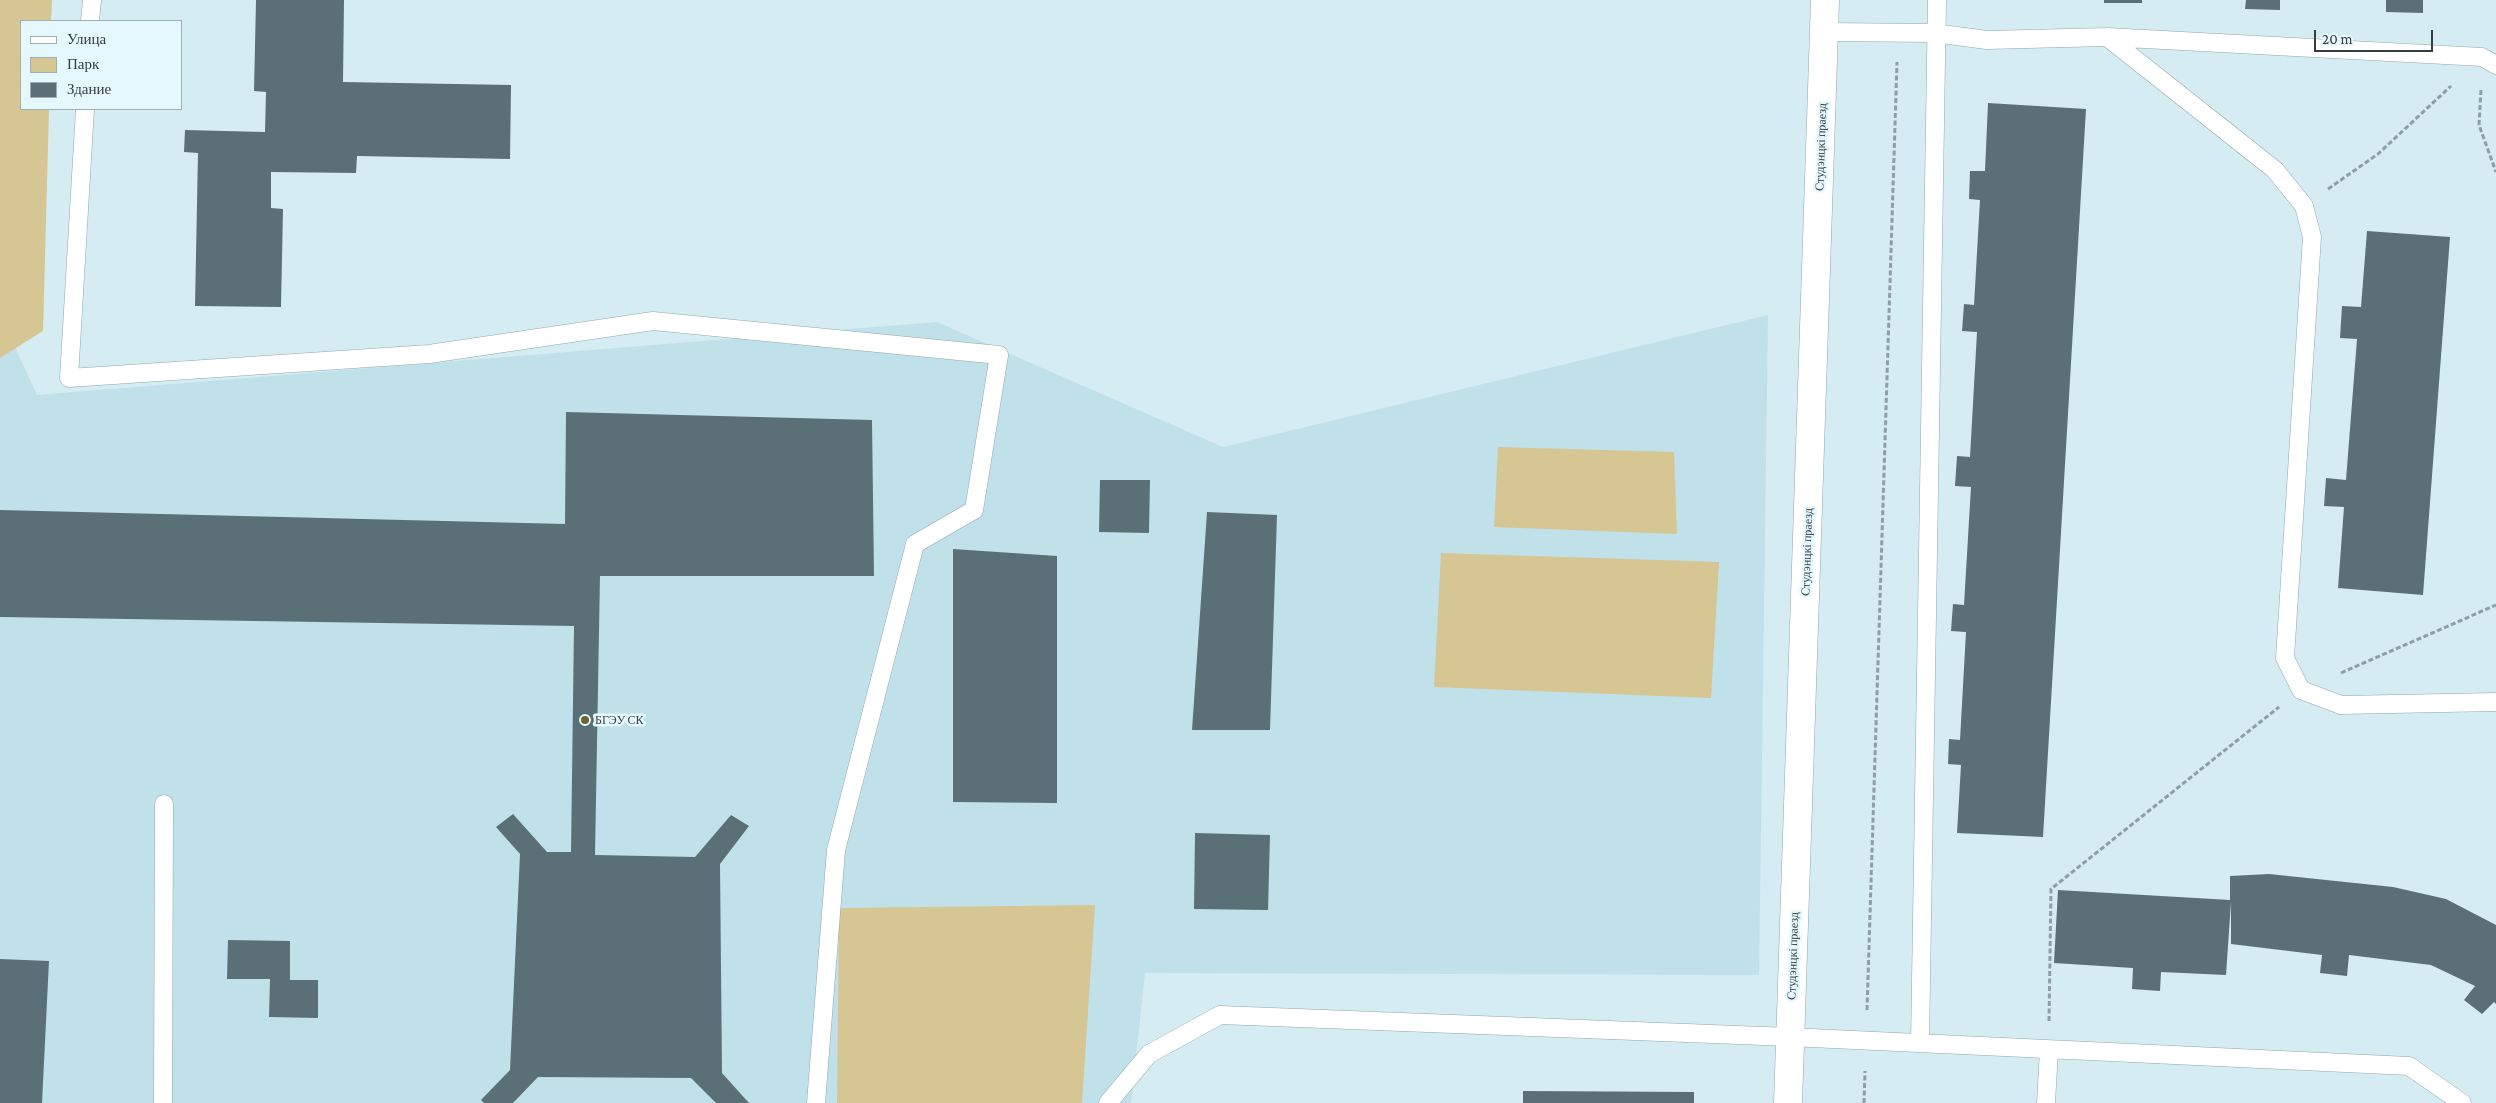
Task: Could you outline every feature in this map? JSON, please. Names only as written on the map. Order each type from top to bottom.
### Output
[{"type":"street","name":"Студэнцкі праезд","points":[[1788,1103],[1825,0]]},
{"type":"lane","points":[[90,20],[92,0]]},
{"type":"lane","points":[[1920,1044],[1934,33],[1937,0]]},
{"type":"lane","points":[[1825,32],[1934,33],[1987,40],[2107,38],[2489,61]]},
{"type":"lane","points":[[2107,38],[2275,170],[2304,206],[2312,237],[2285,658],[2301,690],[2341,705],[2496,702]]},
{"type":"lane","points":[[85,110],[69,378],[429,354],[653,321],[999,355],[974,510],[915,544],[836,850],[816,1103]]},
{"type":"lane","points":[[162,1103],[164,804]]},
{"type":"lane","points":[[1108,1103],[1149,1054],[1220,1015],[1790,1037],[2410,1066],[2462,1103]]},
{"type":"lane","points":[[2046,1103],[2048,1050]]},
{"type":"path","points":[[1864,1103],[1898,33]]},
{"type":"path","points":[[2489,61],[2480,125],[2496,172]]},
{"type":"path","points":[[2304,206],[2378,154],[2489,61]]},
{"type":"path","points":[[2048,1050],[2051,889],[2301,690],[2496,605]]},
{"type":"shaded area","points":[[0,314],[37,395],[937,322],[1223,447],[1768,315],[1759,975],[1145,973],[1131,1103],[0,1103]]},
{"type":"green space","points":[[0,0],[52,0],[51,20],[20,20],[20,110],[49,110],[43,331],[0,358]]},
{"type":"green space","points":[[1498,447],[1674,452],[1677,534],[1494,527]]},
{"type":"green space","points":[[1441,553],[1719,562],[1711,698],[1434,687]]},
{"type":"green space","points":[[1095,905],[1082,1103],[837,1103],[839,908]]},
{"type":"building","points":[[256,0],[344,0],[343,82],[511,85],[510,159],[357,156],[356,173],[271,172],[271,208],[283,209],[281,307],[195,306],[198,153],[184,152],[185,130],[265,132],[266,92],[254,91]]},
{"type":"building","points":[[2104,0],[2142,0],[2142,3],[2104,3]]},
{"type":"building","points":[[2246,0],[2280,0],[2280,10],[2245,9]]},
{"type":"building","points":[[2386,0],[2423,0],[2423,13],[2386,12]]},
{"type":"building","points":[[1988,103],[2086,109],[2043,837],[1957,833],[1961,765],[1948,764],[1949,739],[1960,740],[1966,632],[1951,631],[1953,604],[1964,605],[1971,487],[1955,486],[1957,456],[1970,457],[1977,332],[1962,331],[1964,304],[1974,305],[1980,200],[1969,199],[1970,171],[1985,171]]},
{"type":"building","points":[[2367,231],[2450,237],[2423,595],[2338,588],[2344,507],[2324,506],[2326,478],[2346,480],[2357,339],[2340,338],[2342,306],[2361,307]]},
{"type":"building","name":"БГЭУ СК","points":[[566,412],[872,420],[874,576],[600,576],[595,855],[695,857],[731,815],[749,826],[720,864],[722,1073],[749,1103],[716,1103],[691,1078],[538,1077],[513,1103],[484,1103],[481,1100],[510,1070],[520,854],[496,827],[513,814],[547,852],[571,852],[574,626],[0,617],[0,510],[565,524]]},
{"type":"building","points":[[1100,480],[1150,480],[1149,533],[1099,532]]},
{"type":"building","points":[[1207,512],[1277,515],[1270,730],[1192,730]]},
{"type":"building","points":[[953,549],[1057,556],[1057,803],[953,802]]},
{"type":"building","points":[[1195,833],[1270,835],[1268,910],[1194,909]]},
{"type":"building","points":[[2269,874],[2393,887],[2446,899],[2496,925],[2496,1004],[2494,1002],[2482,1014],[2464,1000],[2475,986],[2431,965],[2349,955],[2347,976],[2320,973],[2322,955],[2231,944],[2231,902],[2226,975],[2161,972],[2160,991],[2132,989],[2133,968],[2054,963],[2058,890],[2230,900],[2230,876]]},
{"type":"building","points":[[228,940],[290,941],[290,980],[318,980],[318,1018],[269,1017],[270,979],[227,979]]},
{"type":"building","points":[[0,959],[49,961],[42,1103],[0,1103]]},
{"type":"building","points":[[1523,1091],[1694,1092],[1694,1103],[1523,1103]]},
{"type":"place","name":"БГЭУ СК","points":[[585,720]]}]
